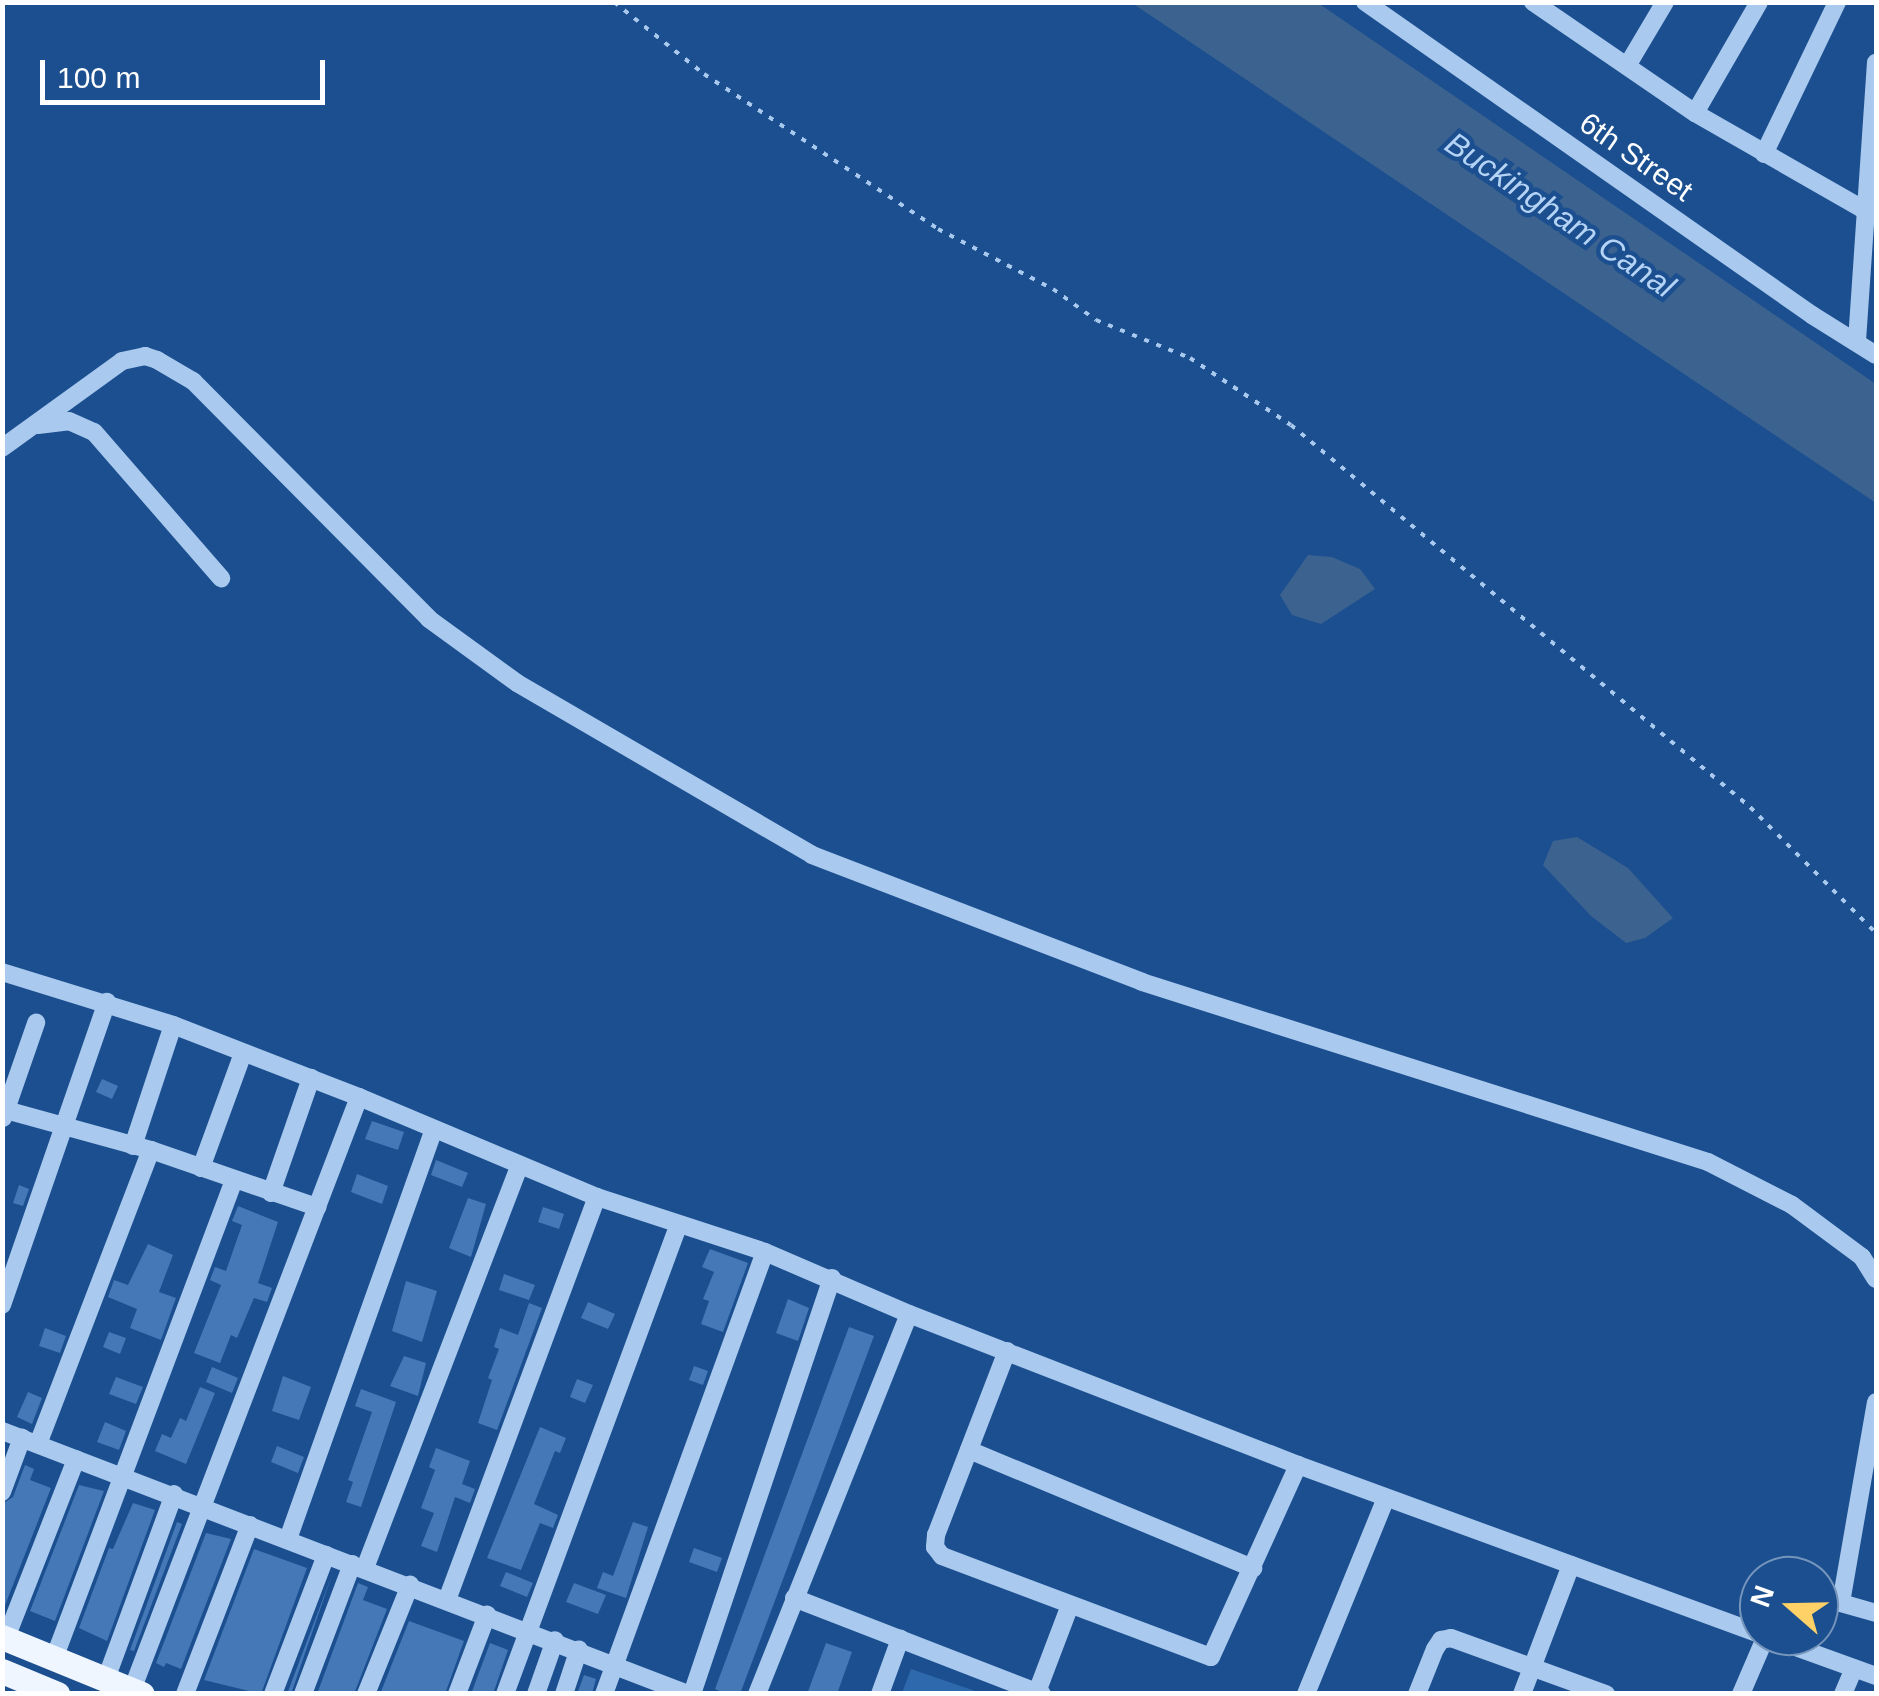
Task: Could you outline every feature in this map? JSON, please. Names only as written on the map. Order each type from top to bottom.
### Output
[{"type":"main road","points":[[4,1637],[137,1692]]},
{"type":"main road","points":[[2,1671],[56,1694]]},
{"type":"street","name":"6th Street","points":[[1365,2],[1812,316],[1876,355]]},
{"type":"street","points":[[1533,2],[1695,113],[1870,216]]},
{"type":"street","points":[[1562,20],[1573,2]]},
{"type":"street","points":[[1627,66],[1666,2]]},
{"type":"street","points":[[1695,113],[1759,2]]},
{"type":"street","points":[[1764,154],[1837,2]]},
{"type":"street","points":[[1856,341],[1870,267],[1876,63]]},
{"type":"street","points":[[2,448],[78,388],[122,361],[145,356],[157,360],[193,382],[429,619],[517,683],[812,855],[1142,982],[1708,1162],[1792,1205],[1862,1257],[1876,1279]]},
{"type":"street","points":[[33,426],[70,421],[94,432],[221,578]]},
{"type":"street","points":[[2,972],[173,1025],[358,1096],[433,1131],[597,1197],[678,1227],[765,1252],[909,1314],[1298,1465],[1739,1626]]},
{"type":"street","points":[[2,1305],[106,1002]]},
{"type":"street","points":[[36,1023],[4,1112],[142,1148],[316,1207]]},
{"type":"street","points":[[2,1492],[30,1441],[142,1148],[173,1025]]},
{"type":"street","points":[[201,1168],[242,1053]]},
{"type":"street","points":[[271,1193],[311,1078]]},
{"type":"street","points":[[137,1692],[201,1505],[358,1096]]},
{"type":"street","points":[[288,1539],[433,1131]]},
{"type":"street","points":[[303,1694],[359,1566],[519,1166]]},
{"type":"street","points":[[55,1656],[234,1180]]},
{"type":"street","points":[[447,1600],[597,1197]]},
{"type":"street","points":[[505,1694],[678,1227]]},
{"type":"street","points":[[604,1694],[612,1662],[765,1252]]},
{"type":"street","points":[[2,1431],[690,1694],[832,1278]]},
{"type":"street","points":[[757,1694],[909,1314]]},
{"type":"street","points":[[1007,1350],[935,1548],[942,1556],[1211,1656],[1298,1465]]},
{"type":"street","points":[[1876,1402],[1841,1603],[1876,1612]]},
{"type":"street","points":[[968,1450],[1253,1568]]},
{"type":"street","points":[[4,1637],[76,1459]]},
{"type":"street","points":[[106,1678],[174,1494]]},
{"type":"street","points":[[1306,1694],[1386,1498]]},
{"type":"street","points":[[186,1694],[250,1525]]},
{"type":"street","points":[[273,1694],[326,1555]]},
{"type":"street","points":[[1522,1694],[1571,1565]]},
{"type":"street","points":[[366,1694],[410,1585]]},
{"type":"street","points":[[794,1598],[1039,1693],[1070,1605]]},
{"type":"street","points":[[457,1694],[487,1615]]},
{"type":"street","points":[[1417,1694],[1441,1640],[1451,1638],[1606,1694]]},
{"type":"street","points":[[880,1694],[900,1639]]},
{"type":"street","points":[[536,1694],[555,1640]]},
{"type":"street","points":[[564,1694],[578,1649]]},
{"type":"street","points":[[1742,1694],[1756,1656]]},
{"type":"street","points":[[1821,1656],[1876,1676]]},
{"type":"street","points":[[1843,1694],[1854,1668]]},
{"type":"path","points":[[614,2],[704,74],[938,229],[1053,289],[1096,320],[1190,358],[1290,425],[1750,808],[1876,933]]},
{"type":"shaded area","points":[[911,1669],[981,1693],[902,1693]]},
{"type":"water","name":"Buckingham Canal","points":[[1132,3],[1318,3],[1876,384],[1876,503]]},
{"type":"water","points":[[1308,555],[1332,557],[1360,569],[1375,589],[1321,624],[1292,615],[1280,595]]},
{"type":"water","points":[[1577,837],[1628,868],[1673,918],[1645,938],[1626,943],[1591,916],[1543,865],[1553,841]]},
{"type":"building","points":[[102,1079],[118,1086],[112,1099],[96,1092]]},
{"type":"building","points":[[372,1121],[404,1132],[398,1150],[365,1139]]},
{"type":"building","points":[[436,1160],[468,1173],[462,1187],[431,1175]]},
{"type":"building","points":[[357,1174],[388,1186],[382,1204],[351,1192]]},
{"type":"building","points":[[19,1185],[29,1189],[23,1206],[13,1203]]},
{"type":"building","points":[[468,1198],[486,1204],[471,1257],[449,1248]]},
{"type":"building","points":[[238,1206],[278,1222],[258,1283],[272,1288],[267,1302],[254,1298],[237,1338],[231,1335],[220,1363],[194,1353],[221,1285],[210,1280],[215,1267],[226,1271],[242,1225],[232,1221]]},
{"type":"building","points":[[543,1207],[564,1214],[559,1229],[538,1222]]},
{"type":"building","points":[[148,1244],[173,1255],[159,1292],[176,1298],[161,1340],[130,1328],[137,1309],[108,1297],[114,1280],[128,1285]]},
{"type":"building","points":[[710,1249],[748,1263],[723,1332],[701,1324],[709,1301],[703,1299],[714,1272],[702,1267]]},
{"type":"building","points":[[504,1274],[535,1285],[529,1300],[499,1290]]},
{"type":"building","points":[[406,1281],[437,1291],[422,1342],[392,1331]]},
{"type":"building","points":[[788,1299],[809,1308],[798,1341],[776,1333]]},
{"type":"building","points":[[588,1302],[615,1314],[608,1329],[581,1318]]},
{"type":"building","points":[[529,1303],[542,1308],[497,1430],[478,1423],[499,1349],[494,1347],[500,1328],[518,1335]]},
{"type":"building","points":[[849,1327],[874,1336],[740,1694],[726,1694],[715,1689]]},
{"type":"building","points":[[45,1328],[66,1336],[60,1353],[39,1346]]},
{"type":"building","points":[[109,1332],[126,1338],[120,1354],[103,1347]]},
{"type":"building","points":[[404,1356],[426,1363],[418,1396],[390,1386]]},
{"type":"building","points":[[694,1366],[708,1371],[703,1385],[689,1380]]},
{"type":"building","points":[[212,1367],[238,1378],[232,1393],[206,1382]]},
{"type":"building","points":[[283,1376],[311,1387],[299,1420],[272,1411]]},
{"type":"building","points":[[116,1377],[143,1387],[136,1404],[109,1394]]},
{"type":"building","points":[[577,1379],[593,1385],[585,1403],[570,1397]]},
{"type":"building","points":[[200,1387],[215,1393],[186,1464],[155,1451],[162,1434],[171,1438],[180,1418],[186,1421]]},
{"type":"building","points":[[361,1389],[396,1402],[361,1507],[346,1502],[353,1482],[348,1480],[372,1412],[355,1406]]},
{"type":"building","points":[[28,1392],[42,1398],[32,1424],[17,1417]]},
{"type":"building","points":[[105,1422],[126,1431],[119,1450],[97,1442]]},
{"type":"building","points":[[540,1427],[566,1438],[560,1453],[555,1451],[534,1504],[558,1515],[553,1528],[540,1523],[521,1570],[487,1558]]},
{"type":"building","points":[[277,1446],[304,1457],[298,1473],[271,1462]]},
{"type":"building","points":[[436,1448],[470,1461],[462,1484],[475,1489],[470,1503],[455,1497],[437,1552],[421,1546],[434,1513],[421,1508],[435,1470],[429,1467]]},
{"type":"building","points":[[25,1465],[34,1469],[30,1480],[51,1488],[2,1613],[2,1504],[13,1497]]},
{"type":"building","points":[[79,1485],[104,1491],[55,1621],[30,1611]]},
{"type":"building","points":[[133,1503],[155,1510],[107,1641],[79,1628],[109,1548],[113,1549]]},
{"type":"building","points":[[177,1522],[182,1524],[134,1651],[130,1650]]},
{"type":"building","points":[[633,1522],[648,1527],[626,1598],[597,1588],[603,1572],[613,1576]]},
{"type":"building","points":[[206,1533],[231,1539],[181,1669],[166,1663],[164,1667],[156,1663]]},
{"type":"building","points":[[694,1548],[722,1558],[717,1572],[689,1562]]},
{"type":"building","points":[[254,1549],[307,1568],[261,1694],[204,1680]]},
{"type":"building","points":[[333,1572],[291,1694],[287,1694]]},
{"type":"building","points":[[506,1572],[533,1583],[527,1597],[500,1586]]},
{"type":"building","points":[[358,1583],[368,1587],[363,1600],[387,1609],[354,1694],[317,1694]]},
{"type":"building","points":[[574,1583],[606,1595],[598,1614],[566,1602]]},
{"type":"building","points":[[409,1621],[464,1641],[445,1694],[380,1694]]},
{"type":"building","points":[[490,1643],[508,1650],[493,1694],[471,1694]]},
{"type":"building","points":[[826,1643],[852,1652],[837,1694],[807,1694]]},
{"type":"building","points":[[584,1675],[596,1679],[592,1694],[577,1694]]}]
